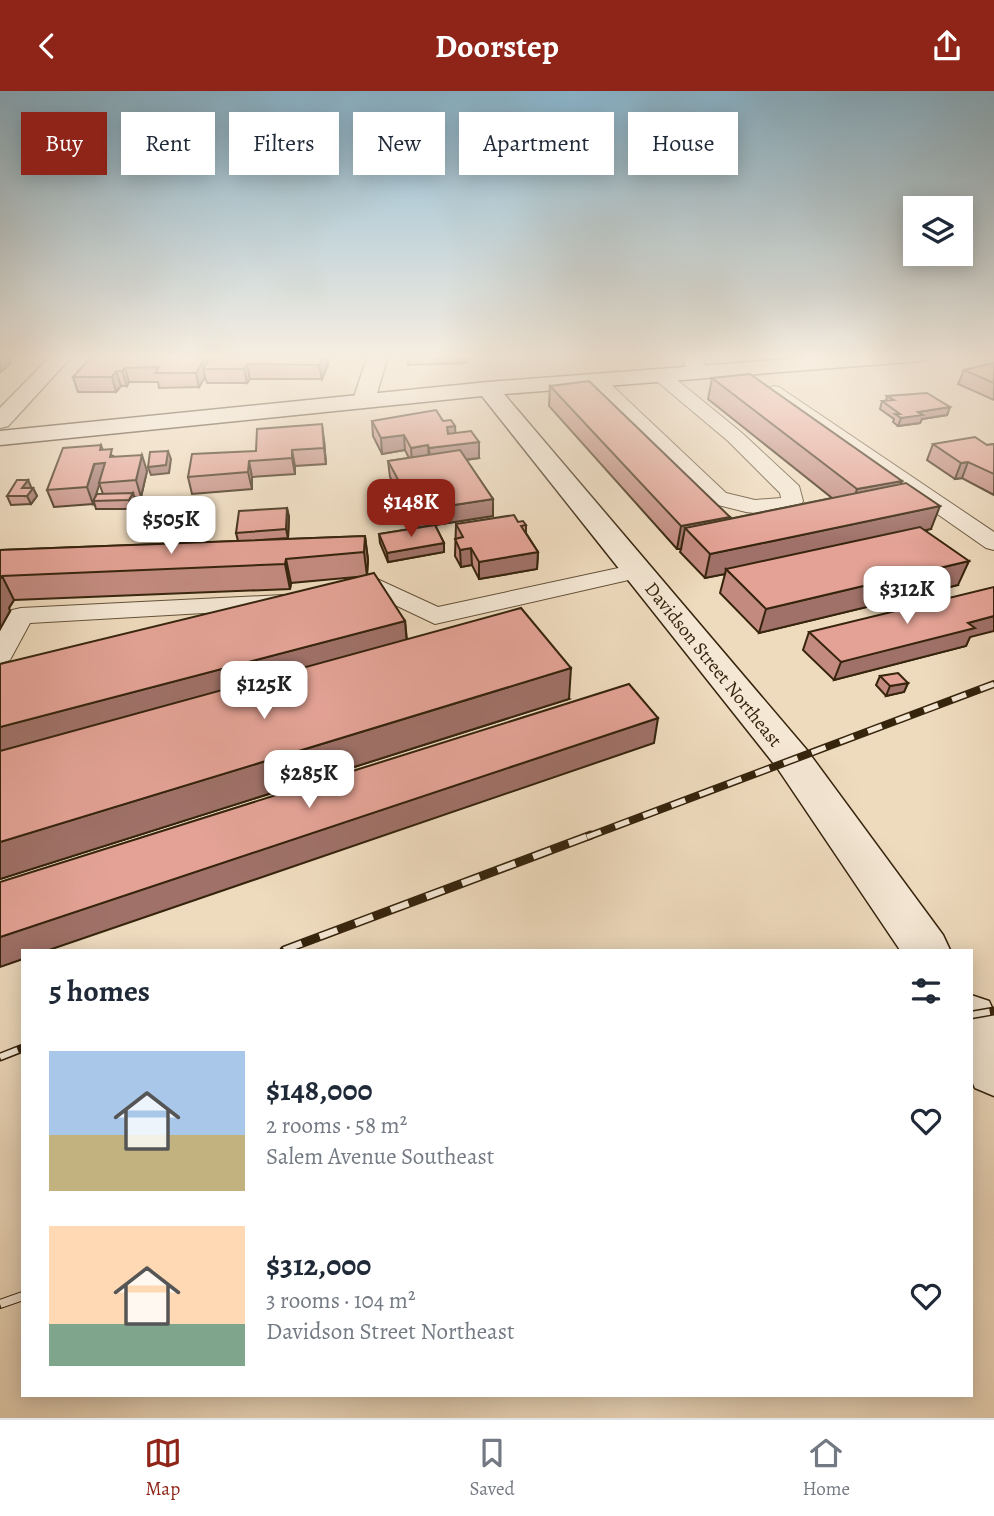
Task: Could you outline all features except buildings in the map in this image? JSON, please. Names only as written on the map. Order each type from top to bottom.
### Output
[{"type":"street","points":[[0,438],[207,417]]},
{"type":"street","name":"Davidson Street Northeast","points":[[511,417],[792,759],[925,949]]},
{"type":"street","points":[[973,1023],[994,1070]]},
{"type":"lane","points":[[634,417],[718,498],[743,506],[774,508],[792,501],[791,491],[711,417]]},
{"type":"lane","points":[[811,417],[994,543]]},
{"type":"lane","points":[[178,632],[306,599],[375,586],[435,616],[638,572]]},
{"type":"lane","points":[[4,668],[21,616],[306,599]]},
{"type":"railway","points":[[587,837],[994,684]]},
{"type":"railway","points":[[287,949],[591,835]]},
{"type":"railway","points":[[973,1015],[994,1011]]},
{"type":"railway","points":[[0,1057],[21,1049]]},
{"type":"railway","points":[[0,1304],[21,1297]]}]
